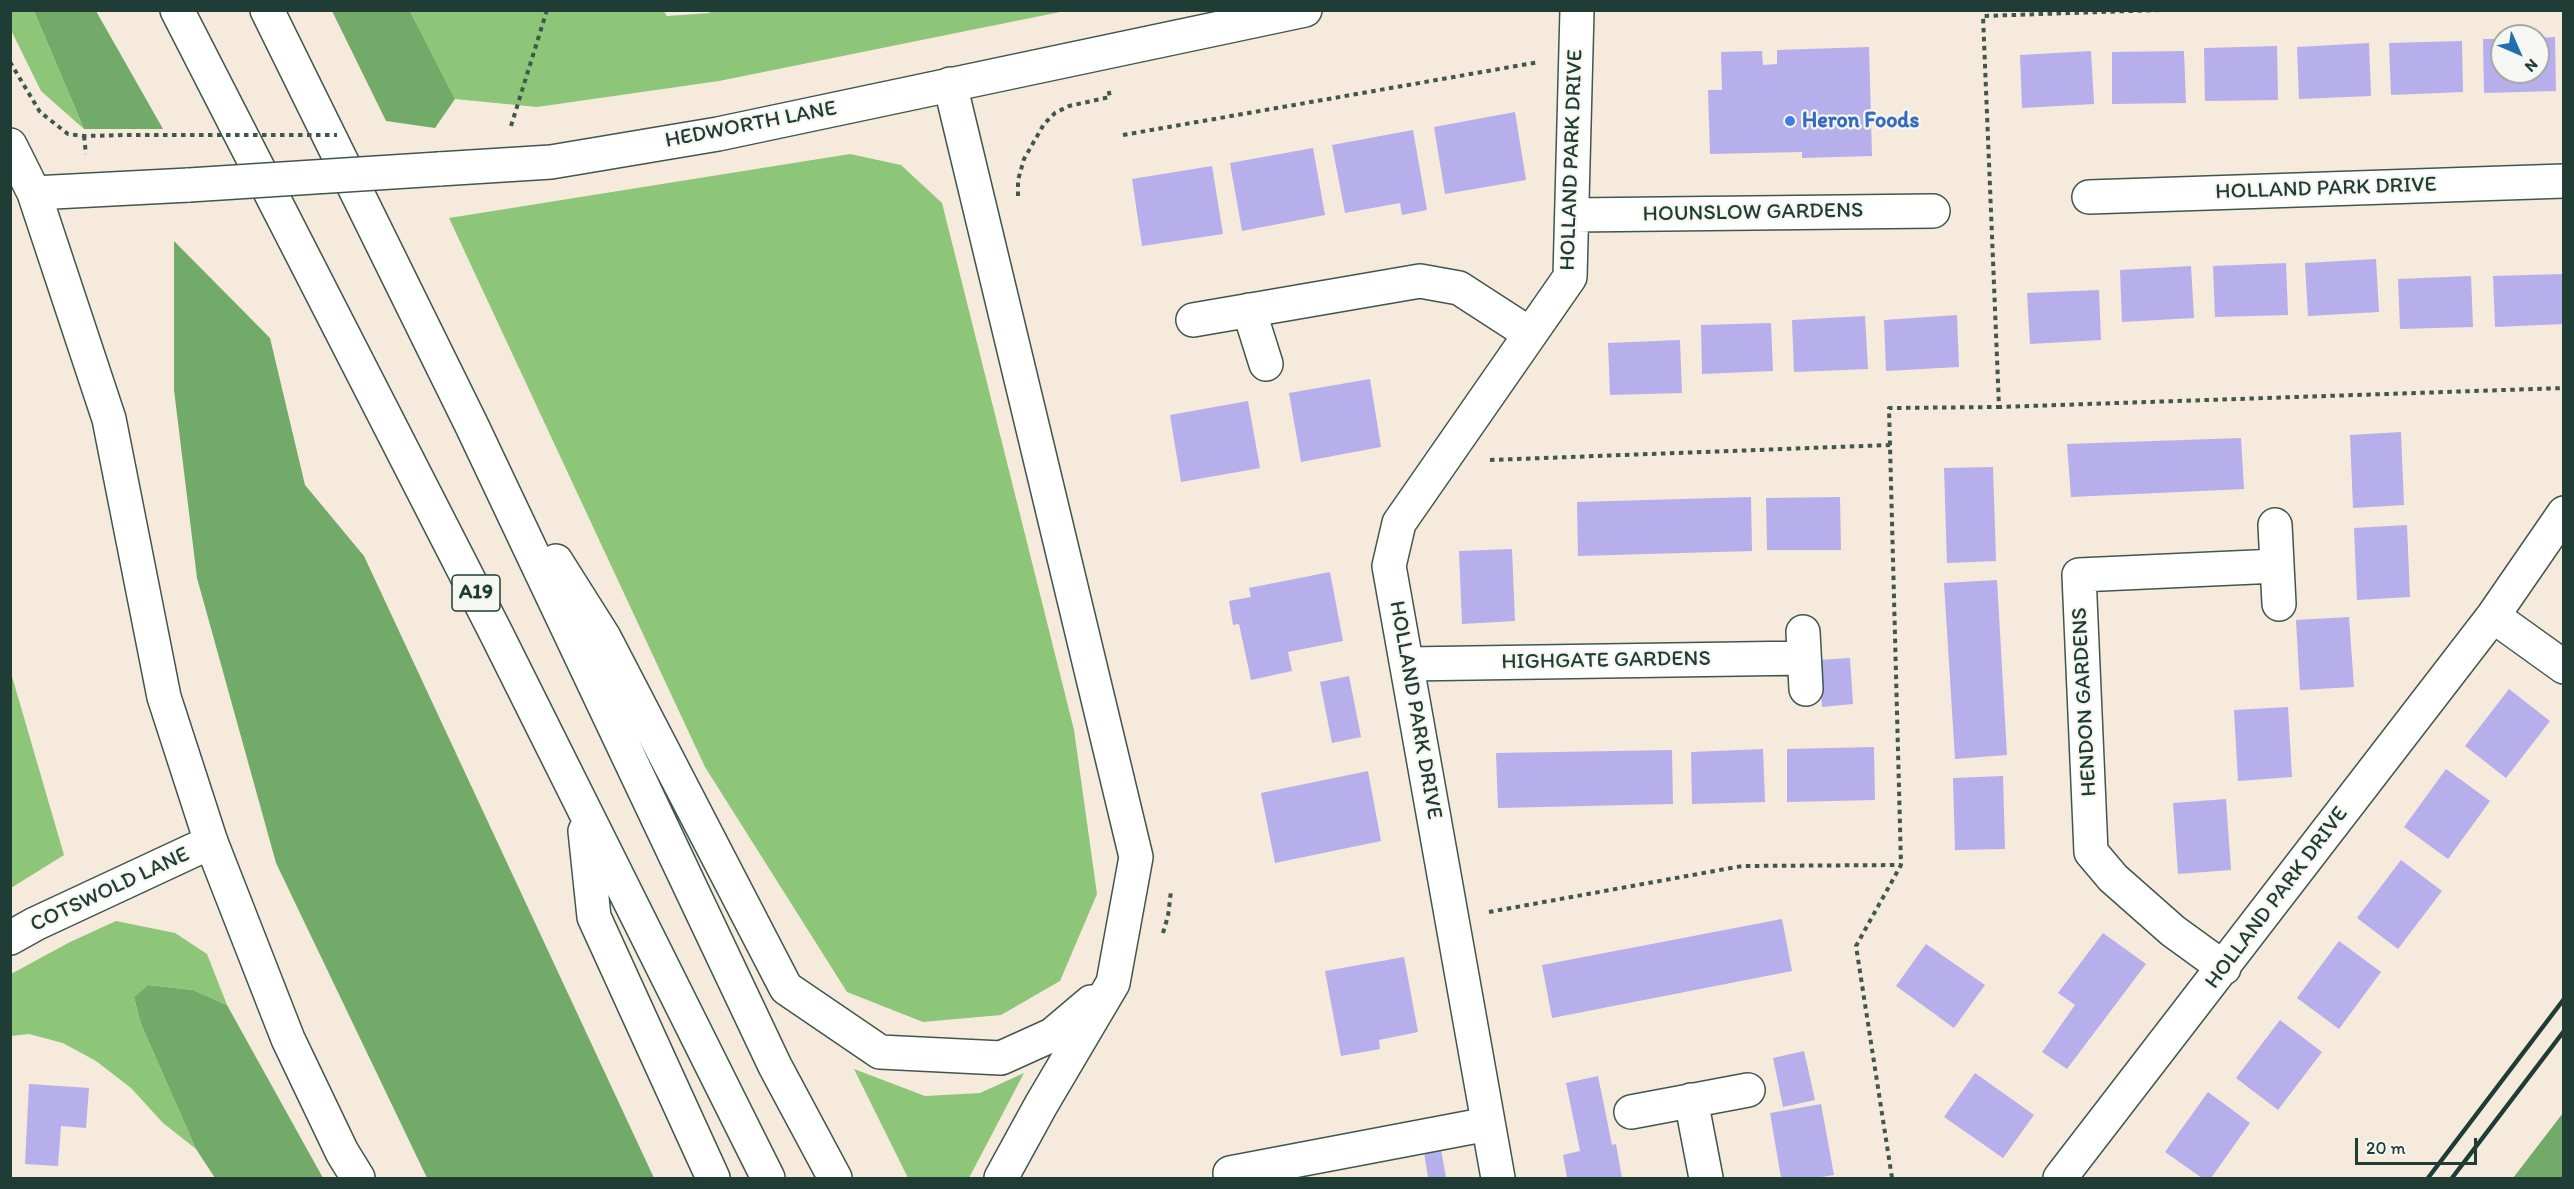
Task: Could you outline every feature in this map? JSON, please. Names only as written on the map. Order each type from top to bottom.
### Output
[{"type":"main road","name":"A19","points":[[177,10],[495,631],[768,1179]]},
{"type":"main road","points":[[267,10],[472,426],[775,1066],[835,1179]]},
{"type":"main road","name":"HEDWORTH LANE","points":[[34,193],[562,160],[718,134],[1305,10]]},
{"type":"main road","name":"HOLLAND PARK DRIVE","points":[[1498,1179],[1389,566],[1399,523],[1570,277],[1577,10]]},
{"type":"main road","points":[[950,84],[1137,857],[1113,983],[1041,1105],[1001,1179]]},
{"type":"main road","points":[[10,145],[34,193],[110,419],[164,697],[211,843],[288,1039],[342,1152],[358,1179]]},
{"type":"main road","name":"HOLLAND PARK DRIVE","points":[[2089,197],[2564,181]]},
{"type":"main road","name":"HOUNSLOW GARDENS","points":[[1573,214],[1933,211]]},
{"type":"main road","points":[[1193,320],[1420,280],[1460,288],[1530,334]]},
{"type":"main road","points":[[1249,310],[1266,364]]},
{"type":"main road","points":[[472,426],[604,637],[786,988],[880,1052],[1001,1058],[1052,1035],[1113,983]]},
{"type":"main road","name":"HOLLAND PARK DRIVE","points":[[2060,1179],[2493,616],[2564,513]]},
{"type":"main road","points":[[2275,525],[2279,604]]},
{"type":"main road","name":"HENDON GARDENS","points":[[2224,968],[2173,931],[2113,878],[2091,852],[2079,575],[2277,566]]},
{"type":"main road","points":[[2493,616],[2564,667]]},
{"type":"main road","name":"HIGHGATE GARDENS","points":[[1407,664],[1805,660]]},
{"type":"main road","points":[[583,809],[594,917],[713,1179]]},
{"type":"main road","name":"COTSWOLD LANE","points":[[10,938],[34,924],[211,843]]},
{"type":"main road","points":[[1631,1112],[1748,1090]]},
{"type":"main road","points":[[1691,1100],[1706,1179]]},
{"type":"main road","points":[[1230,1173],[1488,1124]]},
{"type":"path","points":[[511,126],[547,10]]},
{"type":"path","points":[[1999,407],[1983,16],[2160,10]]},
{"type":"path","points":[[1123,135],[1576,56]]},
{"type":"path","points":[[10,62],[40,112],[68,134],[84,136],[347,135]]},
{"type":"path","points":[[1890,445],[1889,408],[1999,407],[2564,388]]},
{"type":"path","points":[[1452,919],[1742,866],[1902,865]]},
{"type":"green space","points":[[663,10],[667,16],[710,13],[710,10],[1065,11],[719,81],[537,107],[455,99],[410,11]]},
{"type":"green space","points":[[11,11],[34,11],[84,129],[41,91],[11,30]]},
{"type":"green space","points":[[34,11],[96,11],[163,129],[84,129]]},
{"type":"green space","points":[[332,11],[410,11],[455,99],[435,128],[386,121]]},
{"type":"green space","points":[[850,154],[901,165],[942,203],[1074,730],[1097,894],[1060,981],[1001,1015],[923,1022],[847,992],[705,767],[449,218]]},
{"type":"green space","points":[[174,241],[270,338],[305,485],[364,556],[654,1178],[427,1178],[276,863],[197,578],[174,390]]},
{"type":"green space","points":[[11,673],[64,855],[10,888]]},
{"type":"green space","points":[[116,921],[175,933],[207,954],[227,1005],[193,990],[148,985],[134,997],[141,1024],[196,1149],[163,1123],[131,1088],[96,1061],[63,1043],[29,1034],[11,1036],[11,974],[70,942]]},
{"type":"green space","points":[[148,985],[193,990],[227,1005],[323,1178],[215,1178],[196,1149],[141,1024],[134,997]]},
{"type":"green space","points":[[854,1069],[925,1096],[980,1093],[1024,1073],[969,1178],[908,1178]]},
{"type":"green space","points":[[2563,1113],[2563,1178],[2513,1178]]},
{"type":"building","points":[[2550,37],[2555,37],[2556,91],[2484,93],[2483,39],[2490,39],[2490,84],[2550,84]]},
{"type":"building","points":[[2462,41],[2463,92],[2391,95],[2389,43]]},
{"type":"building","points":[[2369,43],[2371,96],[2299,99],[2297,47]]},
{"type":"building","points":[[2277,46],[2278,100],[2205,101],[2204,48]]},
{"type":"building","name":"Heron Foods","points":[[1869,47],[1872,156],[1802,158],[1802,152],[1710,154],[1708,90],[1722,90],[1721,52],[1762,51],[1763,65],[1777,64],[1777,50]]},
{"type":"building","points":[[2091,51],[2094,104],[2022,108],[2020,55]]},
{"type":"building","points":[[2184,51],[2186,103],[2112,104],[2112,52]]},
{"type":"building","points":[[1515,112],[1526,180],[1445,194],[1434,127]]},
{"type":"building","points":[[1413,130],[1427,210],[1402,215],[1400,203],[1345,213],[1332,145]]},
{"type":"building","points":[[1313,148],[1325,215],[1242,231],[1230,163]]},
{"type":"building","points":[[1212,166],[1223,234],[1142,246],[1132,179]]},
{"type":"building","points":[[2376,259],[2379,312],[2308,316],[2305,263]]},
{"type":"building","points":[[2286,263],[2288,315],[2215,317],[2213,266]]},
{"type":"building","points":[[2191,266],[2194,318],[2122,322],[2120,270]]},
{"type":"building","points":[[2563,274],[2564,324],[2495,327],[2493,276]]},
{"type":"building","points":[[2471,276],[2473,327],[2400,329],[2398,279]]},
{"type":"building","points":[[2099,290],[2101,340],[2030,344],[2027,293]]},
{"type":"building","points":[[1957,315],[1959,367],[1886,371],[1884,320]]},
{"type":"building","points":[[1865,316],[1868,369],[1794,372],[1792,320]]},
{"type":"building","points":[[1771,323],[1773,371],[1702,374],[1701,325]]},
{"type":"building","points":[[1680,340],[1682,393],[1610,395],[1608,343]]},
{"type":"building","points":[[1370,379],[1381,447],[1301,462],[1289,393]]},
{"type":"building","points":[[1248,401],[1260,468],[1181,482],[1170,415]]},
{"type":"building","points":[[2401,432],[2404,505],[2353,508],[2350,435]]},
{"type":"building","points":[[2241,438],[2244,489],[2071,497],[2067,444]]},
{"type":"building","points":[[1993,467],[1996,561],[1947,563],[1944,468]]},
{"type":"building","points":[[1751,497],[1752,551],[1578,556],[1577,502]]},
{"type":"building","points":[[1840,497],[1841,550],[1767,550],[1766,498]]},
{"type":"building","points":[[2407,525],[2410,597],[2357,600],[2354,528]]},
{"type":"building","points":[[1512,549],[1515,621],[1462,624],[1459,551]]},
{"type":"building","points":[[1330,572],[1343,641],[1288,652],[1292,671],[1251,680],[1239,624],[1233,625],[1229,601],[1251,597],[1249,588]]},
{"type":"building","points":[[1997,580],[2007,755],[1955,759],[1944,583]]},
{"type":"building","points":[[2349,617],[2354,687],[2300,690],[2296,620]]},
{"type":"building","points":[[1850,658],[1853,704],[1822,707],[1819,660]]},
{"type":"building","points":[[1349,676],[1361,737],[1332,743],[1320,682]]},
{"type":"building","points":[[2509,689],[2550,721],[2506,778],[2465,746]]},
{"type":"building","points":[[2288,707],[2292,777],[2238,781],[2234,710]]},
{"type":"building","points":[[1874,747],[1875,800],[1787,802],[1787,749]]},
{"type":"building","points":[[1763,749],[1765,802],[1692,804],[1691,752]]},
{"type":"building","points":[[1672,750],[1673,804],[1498,808],[1496,753]]},
{"type":"building","points":[[2446,769],[2490,801],[2448,859],[2404,827]]},
{"type":"building","points":[[1368,771],[1381,841],[1275,863],[1261,793]]},
{"type":"building","points":[[2003,776],[2005,849],[1955,850],[1953,778]]},
{"type":"building","points":[[2226,799],[2231,870],[2178,874],[2173,803]]},
{"type":"building","points":[[2401,860],[2442,891],[2398,949],[2357,918]]},
{"type":"building","points":[[1782,919],[1792,971],[1552,1018],[1542,965]]},
{"type":"building","points":[[2103,933],[2146,964],[2067,1069],[2042,1052],[2075,1005],[2058,993]]},
{"type":"building","points":[[2339,941],[2381,972],[2339,1029],[2297,998]]},
{"type":"building","points":[[1926,944],[1985,985],[1954,1028],[1896,986]]},
{"type":"building","points":[[1404,957],[1418,1032],[1379,1040],[1380,1049],[1341,1056],[1325,971]]},
{"type":"building","points":[[2280,1020],[2322,1052],[2278,1110],[2236,1078]]},
{"type":"building","points":[[1804,1051],[1815,1100],[1783,1107],[1773,1058]]},
{"type":"building","points":[[1975,1073],[2034,1115],[2003,1158],[1944,1117]]},
{"type":"building","points":[[1598,1076],[1612,1145],[1616,1144],[1622,1178],[1567,1178],[1563,1155],[1580,1151],[1566,1083]]},
{"type":"building","points":[[29,1084],[89,1088],[86,1128],[61,1126],[58,1166],[25,1164]]},
{"type":"building","points":[[2208,1092],[2250,1123],[2211,1178],[2202,1178],[2165,1152]]},
{"type":"building","points":[[1821,1104],[1834,1175],[1815,1178],[1781,1178],[1770,1113]]},
{"type":"building","points":[[1441,1149],[1446,1178],[1428,1178],[1424,1152]]},
{"type":"railway","points":[[2428,1178],[2564,999]]},
{"type":"railway","points":[[2452,1178],[2564,1031]]},
{"type":"place","name":"Heron Foods","points":[[1790,121]]}]
